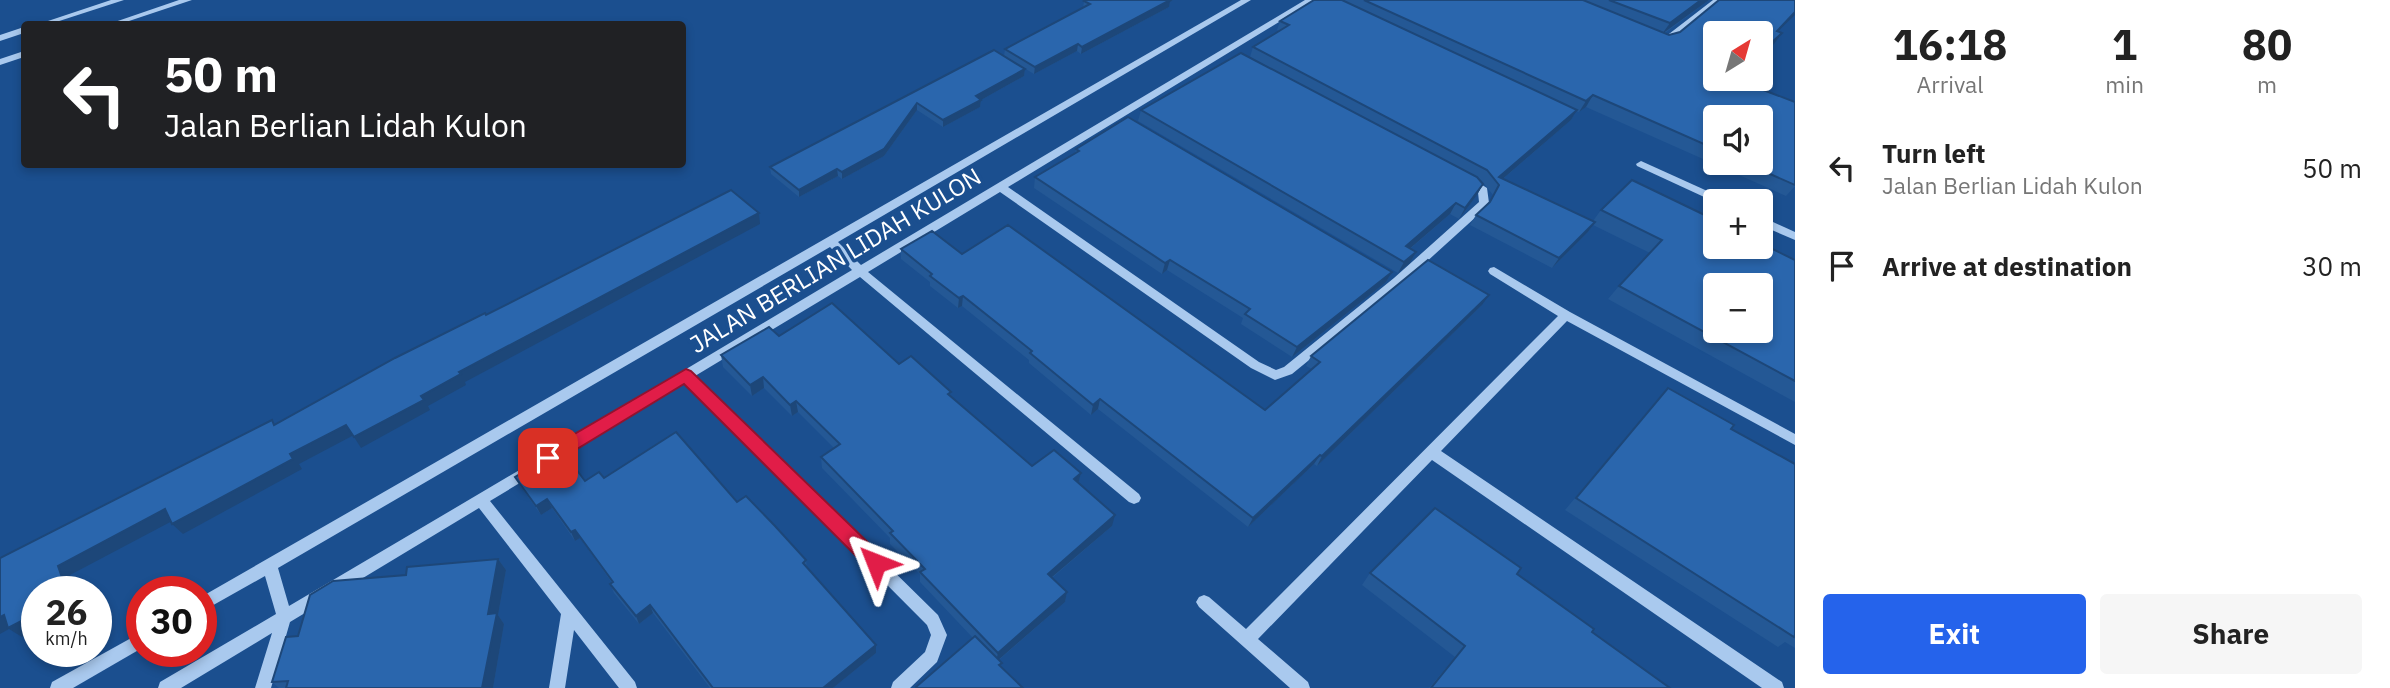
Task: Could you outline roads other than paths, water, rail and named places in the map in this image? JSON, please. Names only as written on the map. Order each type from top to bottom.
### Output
[{"type":"street","points":[[53,21],[120,0]]},
{"type":"street","points":[[122,21],[188,0]]},
{"type":"street","name":"JALAN BERLIAN LIDAH KULON","points":[[217,596],[1247,0]]},
{"type":"street","name":"JALAN BERLIAN LIDAH KULON","points":[[166,688],[1000,187],[1124,119],[1226,51],[1311,0]]},
{"type":"street","points":[[1653,38],[1668,39],[1718,0]]},
{"type":"street","points":[[0,38],[21,31]]},
{"type":"street","points":[[1226,51],[1238,58]]},
{"type":"street","points":[[0,62],[21,55]]},
{"type":"street","points":[[1642,164],[1703,193]]},
{"type":"street","points":[[1000,187],[1255,365],[1275,375],[1288,371],[1398,281],[1484,203],[1483,190],[1455,173]]},
{"type":"street","points":[[1773,226],[1795,236]]},
{"type":"street","points":[[831,240],[860,271],[1134,498]]},
{"type":"street","points":[[1494,271],[1566,315],[1795,440]]},
{"type":"street","points":[[1387,274],[1398,281]]},
{"type":"street","points":[[1247,639],[1566,315]]},
{"type":"street","points":[[686,376],[933,620],[939,635],[931,657],[899,688]]},
{"type":"street","points":[[1430,451],[1776,688]]},
{"type":"street","points":[[480,499],[629,688]]},
{"type":"street","points":[[263,688],[284,617],[270,565]]},
{"type":"street","points":[[1204,602],[1302,688]]},
{"type":"street","points":[[557,688],[569,612]]},
{"type":"street","points":[[58,688],[126,648]]}]
